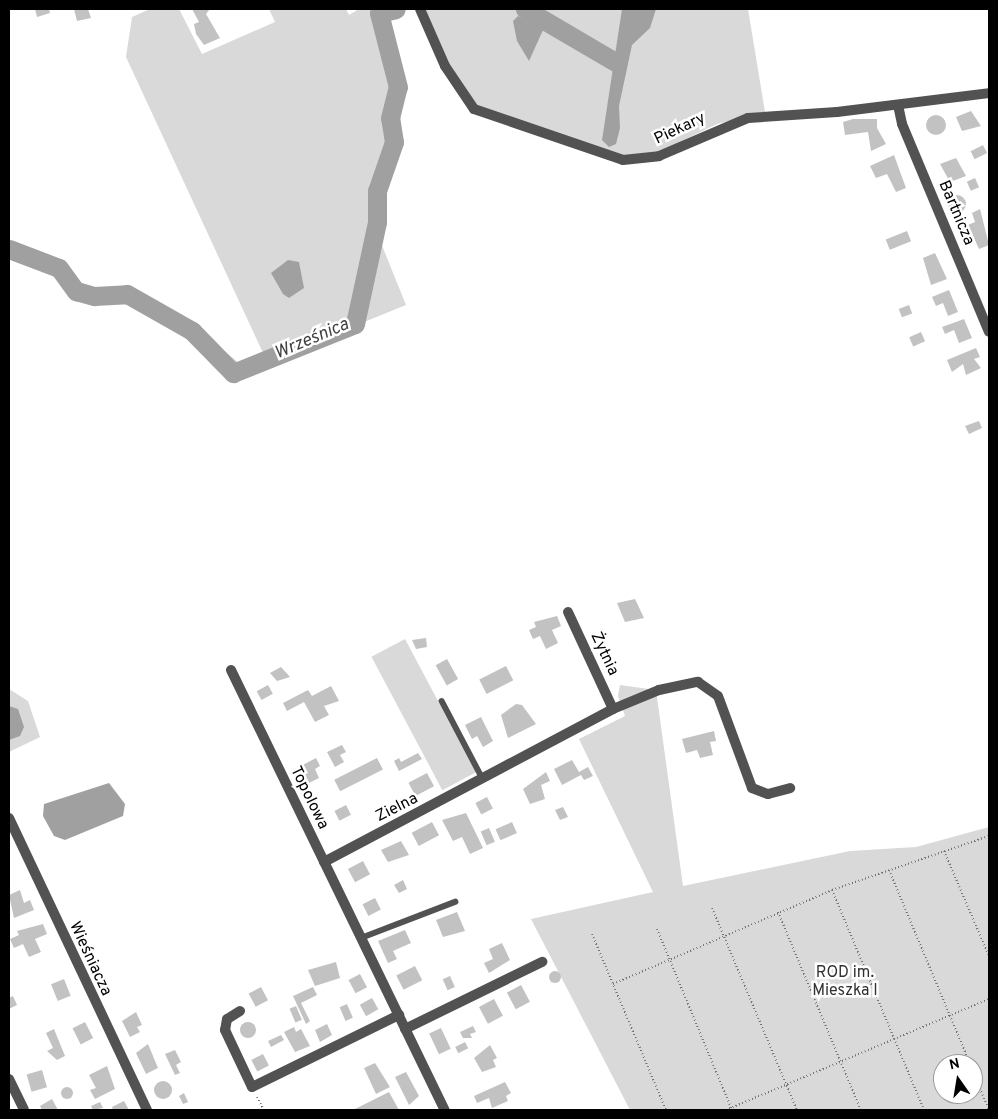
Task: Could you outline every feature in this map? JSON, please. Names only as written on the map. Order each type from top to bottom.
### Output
[{"type":"street","name":"Piekary","points":[[420,9],[445,66],[474,109],[616,159],[641,161],[659,156],[748,118],[898,105],[989,93]]},
{"type":"street","name":"Bartnicza","points":[[898,105],[902,124],[989,332]]},
{"type":"street","name":"Żytnia","points":[[568,612],[613,709]]},
{"type":"street","name":"Topolowa","points":[[231,670],[445,1110]]},
{"type":"street","name":"Zielna","points":[[324,862],[483,780],[613,709],[659,690],[698,682],[706,684],[718,696],[752,788],[768,794],[790,788]]},
{"type":"street","name":"Wieśniacza","points":[[9,818],[147,1110]]},
{"type":"street","points":[[406,1029],[542,962]]},
{"type":"street","points":[[240,1011],[227,1019],[225,1030],[252,1087],[399,1015]]},
{"type":"street","points":[[9,1080],[24,1110]]},
{"type":"lane","points":[[442,701],[483,780]]},
{"type":"lane","points":[[361,938],[454,902]]},
{"type":"path","points":[[613,984],[778,911],[888,869],[989,836]]},
{"type":"path","points":[[944,851],[989,956]]},
{"type":"path","points":[[888,869],[966,1054]]},
{"type":"path","points":[[832,890],[896,1039],[924,1110]]},
{"type":"path","points":[[712,908],[797,1110]]},
{"type":"path","points":[[778,911],[861,1110]]},
{"type":"path","points":[[657,928],[731,1109]]},
{"type":"path","points":[[592,934],[666,1110]]},
{"type":"path","points":[[726,1110],[989,999]]},
{"type":"path","points":[[252,1087],[264,1110]]},
{"type":"path","points":[[983,1096],[989,1110]]},
{"type":"green space","points":[[150,9],[179,9],[202,54],[275,22],[269,9],[346,9],[349,15],[359,9],[406,9],[383,15],[400,87],[393,119],[396,142],[383,179],[381,175],[375,191],[371,235],[377,233],[406,305],[234,375],[190,334],[126,297],[93,298],[74,292],[57,271],[9,256],[9,244],[56,263],[85,291],[133,291],[190,323],[239,363],[264,355],[126,57],[132,17]]},
{"type":"green space","points":[[424,9],[748,9],[765,112],[717,124],[657,153],[622,156],[479,109],[449,66]]},
{"type":"green space","points":[[405,639],[476,772],[442,790],[371,657]]},
{"type":"green space","name":"ROD im. Mieszka I","points":[[620,685],[656,690],[683,886],[850,851],[916,847],[989,827],[989,1110],[630,1110],[531,919],[653,892],[579,739],[625,716],[618,696]]},
{"type":"green space","points":[[9,689],[28,701],[40,737],[9,752]]},
{"type":"shaded area","points":[[622,9],[656,9],[650,28],[632,45],[619,106],[620,128],[616,144],[609,147],[602,140]]},
{"type":"shaded area","points":[[518,16],[543,30],[529,61],[517,41],[513,21]]},
{"type":"shaded area","points":[[288,260],[299,262],[304,288],[289,298],[283,294],[271,273]]},
{"type":"shaded area","points":[[9,706],[18,709],[24,727],[20,736],[9,740]]},
{"type":"shaded area","points":[[109,783],[125,804],[123,816],[65,840],[54,836],[43,816],[44,804]]},
{"type":"building","points":[[35,9],[49,9],[50,13],[37,17]]},
{"type":"building","points":[[74,9],[88,9],[91,18],[77,21]]},
{"type":"building","points":[[192,9],[210,9],[206,14],[220,38],[204,45],[196,34],[194,24],[199,22]]},
{"type":"building","points":[[971,111],[981,126],[962,131],[956,117]]},
{"type":"building","points":[[936,115],[943,118],[946,125],[943,132],[936,135],[929,132],[926,125],[929,118]]},
{"type":"building","points":[[853,119],[877,119],[877,128],[886,144],[871,151],[868,132],[845,135],[843,122]]},
{"type":"building","points":[[983,145],[987,153],[975,159],[971,151]]},
{"type":"building","points":[[894,155],[906,188],[896,192],[887,174],[876,178],[870,166]]},
{"type":"building","points":[[956,158],[966,176],[950,182],[940,164]]},
{"type":"building","points":[[975,178],[979,187],[971,191],[967,182]]},
{"type":"building","points":[[957,195],[963,198],[966,204],[963,210],[957,213],[951,210],[948,204],[951,198]]},
{"type":"building","points":[[980,209],[989,245],[979,249],[968,225],[975,222],[972,213]]},
{"type":"building","points":[[907,231],[911,241],[890,250],[886,240]]},
{"type":"building","points":[[935,253],[947,279],[931,285],[923,258]]},
{"type":"building","points":[[949,290],[958,312],[948,316],[943,303],[936,306],[932,297]]},
{"type":"building","points":[[909,305],[912,313],[902,317],[899,309]]},
{"type":"building","points":[[964,319],[972,338],[959,343],[954,330],[945,334],[942,327]]},
{"type":"building","points":[[921,332],[925,341],[913,346],[909,337]]},
{"type":"building","points":[[976,348],[980,357],[974,359],[981,368],[966,375],[963,364],[952,372],[947,360]]},
{"type":"building","points":[[979,421],[982,428],[969,434],[965,426]]},
{"type":"building","points":[[635,599],[644,618],[625,622],[617,603]]},
{"type":"building","points":[[557,616],[561,626],[552,630],[558,643],[546,649],[540,636],[533,639],[529,630],[536,627],[534,622]]},
{"type":"building","points":[[426,638],[427,647],[416,649],[412,640]]},
{"type":"building","points":[[447,659],[458,679],[447,685],[436,665]]},
{"type":"building","points":[[506,666],[513,680],[487,694],[479,680]]},
{"type":"building","points":[[281,667],[290,677],[277,681],[270,673]]},
{"type":"building","points":[[268,685],[273,694],[261,700],[257,691]]},
{"type":"building","points":[[331,686],[339,701],[324,706],[329,715],[315,722],[304,702],[287,711],[283,703],[308,690],[312,696]]},
{"type":"building","points":[[516,704],[522,705],[536,724],[508,738],[501,715]]},
{"type":"building","points":[[481,717],[493,741],[483,747],[477,736],[472,739],[465,725]]},
{"type":"building","points":[[714,731],[716,741],[710,742],[713,755],[700,758],[697,750],[686,753],[682,739]]},
{"type":"building","points":[[342,745],[346,752],[340,755],[344,762],[335,767],[327,752]]},
{"type":"building","points":[[418,753],[422,759],[399,771],[394,761],[399,758],[401,762]]},
{"type":"building","points":[[316,758],[320,766],[315,769],[319,778],[303,786],[295,769]]},
{"type":"building","points":[[377,758],[383,770],[340,791],[334,780]]},
{"type":"building","points":[[572,760],[579,772],[588,767],[593,776],[584,780],[581,775],[562,785],[554,769]]},
{"type":"building","points":[[546,772],[550,781],[541,785],[545,799],[530,804],[523,789]]},
{"type":"building","points":[[427,773],[434,786],[416,796],[408,783]]},
{"type":"building","points":[[487,797],[493,809],[481,814],[475,803]]},
{"type":"building","points":[[346,805],[351,815],[339,821],[334,811]]},
{"type":"building","points":[[563,807],[568,817],[560,820],[555,810]]},
{"type":"building","points":[[466,813],[483,848],[470,854],[462,837],[453,841],[442,820]]},
{"type":"building","points":[[432,822],[439,835],[419,846],[412,833]]},
{"type":"building","points":[[512,822],[517,833],[500,840],[496,829]]},
{"type":"building","points":[[489,828],[495,842],[487,845],[481,832]]},
{"type":"building","points":[[401,841],[409,855],[388,862],[381,850]]},
{"type":"building","points":[[363,861],[370,874],[355,882],[348,869]]},
{"type":"building","points":[[403,880],[407,889],[399,893],[394,885]]},
{"type":"building","points":[[20,890],[24,903],[30,900],[34,910],[14,918],[9,895]]},
{"type":"building","points":[[375,898],[381,910],[368,916],[363,904]]},
{"type":"building","points":[[457,912],[465,931],[443,937],[436,920]]},
{"type":"building","points":[[43,924],[47,934],[35,939],[41,952],[29,957],[23,944],[14,948],[10,939],[19,935],[17,931]]},
{"type":"building","points":[[405,930],[411,943],[393,951],[397,959],[388,963],[378,941]]},
{"type":"building","points":[[502,943],[510,960],[489,973],[484,963],[493,959],[489,949]]},
{"type":"building","points":[[336,962],[340,978],[315,986],[308,970]]},
{"type":"building","points":[[415,966],[422,980],[404,990],[396,976]]},
{"type":"building","points":[[557,971],[560,972],[560,982],[553,983],[550,982],[549,975],[550,972]]},
{"type":"building","points":[[360,974],[367,987],[356,993],[349,980]]},
{"type":"building","points":[[450,976],[455,987],[448,990],[443,979]]},
{"type":"building","points":[[64,979],[71,996],[58,1001],[51,984]]},
{"type":"building","points":[[521,985],[530,1002],[516,1009],[507,993]]},
{"type":"building","points":[[261,987],[268,1000],[256,1007],[249,994]]},
{"type":"building","points":[[313,987],[317,995],[301,1003],[310,1021],[306,1024],[293,996]]},
{"type":"building","points":[[13,996],[17,1005],[9,1009],[9,998]]},
{"type":"building","points":[[372,998],[378,1009],[366,1016],[360,1005]]},
{"type":"building","points":[[494,999],[503,1016],[488,1024],[479,1007]]},
{"type":"building","points":[[347,1004],[353,1018],[345,1021],[340,1007]]},
{"type":"building","points":[[296,1006],[302,1020],[295,1023],[290,1009]]},
{"type":"building","points":[[136,1012],[142,1025],[137,1027],[140,1032],[130,1037],[122,1021]]},
{"type":"building","points":[[85,1022],[93,1038],[81,1044],[73,1028]]},
{"type":"building","points":[[248,1022],[254,1024],[256,1030],[254,1036],[248,1038],[242,1036],[240,1030],[242,1024]]},
{"type":"building","points":[[327,1024],[332,1035],[320,1042],[315,1030]]},
{"type":"building","points":[[473,1026],[476,1032],[470,1034],[472,1038],[463,1038],[460,1032]]},
{"type":"building","points":[[294,1027],[296,1032],[301,1029],[310,1046],[295,1052],[284,1032]]},
{"type":"building","points":[[441,1028],[451,1049],[439,1054],[429,1033]]},
{"type":"building","points":[[54,1029],[65,1056],[57,1060],[47,1051],[53,1048],[46,1033]]},
{"type":"building","points":[[281,1035],[284,1040],[271,1047],[268,1041]]},
{"type":"building","points":[[465,1042],[468,1048],[458,1053],[455,1047]]},
{"type":"building","points":[[148,1044],[158,1068],[146,1074],[136,1053]]},
{"type":"building","points":[[490,1045],[497,1058],[493,1060],[496,1067],[482,1072],[474,1058]]},
{"type":"building","points":[[175,1050],[181,1062],[176,1065],[180,1073],[175,1075],[165,1054]]},
{"type":"building","points":[[263,1054],[269,1066],[257,1071],[251,1060]]},
{"type":"building","points":[[375,1063],[390,1087],[376,1094],[364,1068]]},
{"type":"building","points":[[107,1066],[115,1089],[95,1099],[90,1090],[96,1088],[89,1075]]},
{"type":"building","points":[[42,1070],[47,1087],[32,1092],[27,1074]]},
{"type":"building","points":[[406,1072],[419,1096],[409,1105],[395,1077]]},
{"type":"building","points":[[163,1081],[169,1084],[172,1090],[169,1096],[163,1099],[157,1096],[154,1090],[157,1084]]},
{"type":"building","points":[[505,1082],[511,1093],[506,1096],[508,1101],[492,1108],[489,1098],[477,1103],[474,1096]]},
{"type":"building","points":[[69,1087],[72,1088],[72,1098],[65,1099],[62,1098],[61,1091],[62,1088]]},
{"type":"building","points":[[389,1092],[399,1110],[352,1110],[355,1109]]},
{"type":"building","points":[[184,1093],[188,1102],[183,1104],[179,1096]]},
{"type":"building","points":[[52,1099],[58,1110],[42,1110],[40,1106]]},
{"type":"building","points":[[124,1101],[129,1110],[113,1110],[112,1107]]},
{"type":"building","points":[[100,1102],[103,1108],[93,1110],[91,1106]]},
{"type":"waterway","name":"Wrześnica","points":[[9,249],[59,268],[76,291],[94,296],[127,294],[192,331],[233,373],[355,324],[377,222],[377,191],[394,142],[390,118],[398,87],[379,13],[396,9]]},
{"type":"waterway","name":"Wrześnica","points":[[525,9],[617,63]]}]
